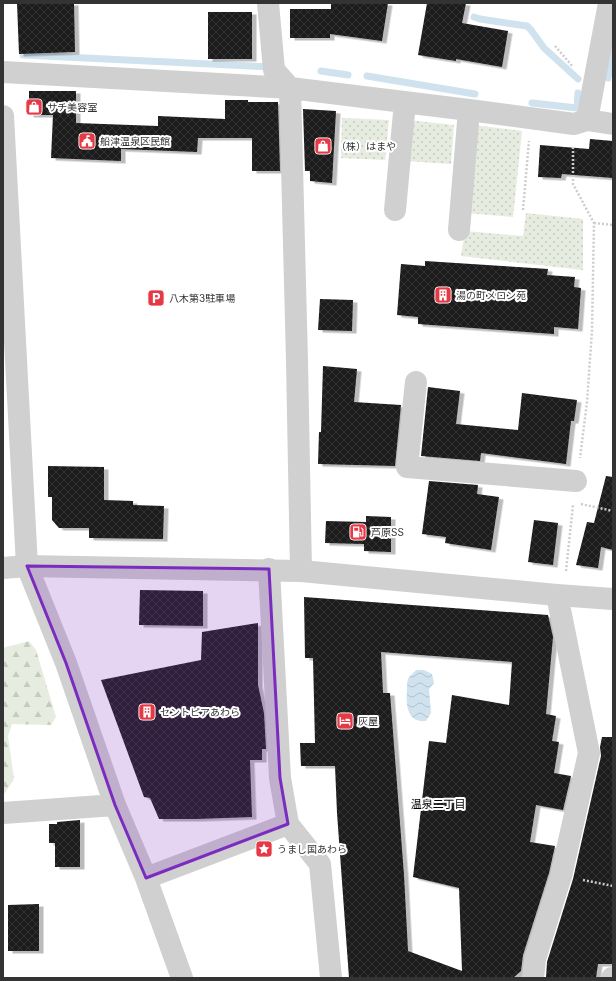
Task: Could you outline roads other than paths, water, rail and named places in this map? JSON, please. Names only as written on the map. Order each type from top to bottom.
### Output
[{"type":"street","points":[[268,3],[274,70],[290,88],[298,361],[301,570]]},
{"type":"street","points":[[580,122],[610,13]]},
{"type":"street","points":[[3,72],[290,88],[531,118],[613,124]]},
{"type":"street","points":[[395,210],[405,102]]},
{"type":"street","points":[[459,230],[469,110]]},
{"type":"street","points":[[3,116],[27,566],[66,663],[115,805],[146,878],[182,978]]},
{"type":"street","points":[[416,382],[407,467],[576,481]]},
{"type":"street","points":[[3,568],[27,566],[301,570],[560,596],[613,599]]},
{"type":"street","points":[[269,569],[280,778],[288,824],[320,864],[331,978]]},
{"type":"street","points":[[533,978],[535,958],[561,876],[589,753],[560,596]]},
{"type":"street","points":[[3,813],[115,805]]},
{"type":"street","points":[[146,878],[288,824]]},
{"type":"water","points":[[416,670],[424,670],[432,674],[434,683],[429,689],[431,713],[426,721],[414,719],[407,706],[408,680]]},
{"type":"waterway","points":[[474,17],[527,26],[544,48],[578,79]]},
{"type":"waterway","points":[[608,78],[613,51]]},
{"type":"waterway","points":[[23,55],[271,67]]},
{"type":"waterway","points":[[321,71],[348,75]]},
{"type":"waterway","points":[[367,76],[475,94]]},
{"type":"waterway","points":[[532,103],[577,108],[578,93]]},
{"type":"place","name":"サチ美容室","points":[[34,107]]},
{"type":"place","name":"船津温泉区民館","points":[[87,141]]},
{"type":"place","name":"（株）はまや","points":[[323,146]]},
{"type":"place","name":"湯の町メロン苑","points":[[443,295]]},
{"type":"place","name":"八木第3駐車場","points":[[156,298]]},
{"type":"place","name":"芦原SS","points":[[358,532]]},
{"type":"place","name":"セントピアあわら","points":[[147,712]]},
{"type":"place","name":"灰屋","points":[[345,721]]},
{"type":"place","name":"うまし国あわら","points":[[264,849]]},
{"type":"district","name":"温泉二丁目","points":[[438,804]]}]
